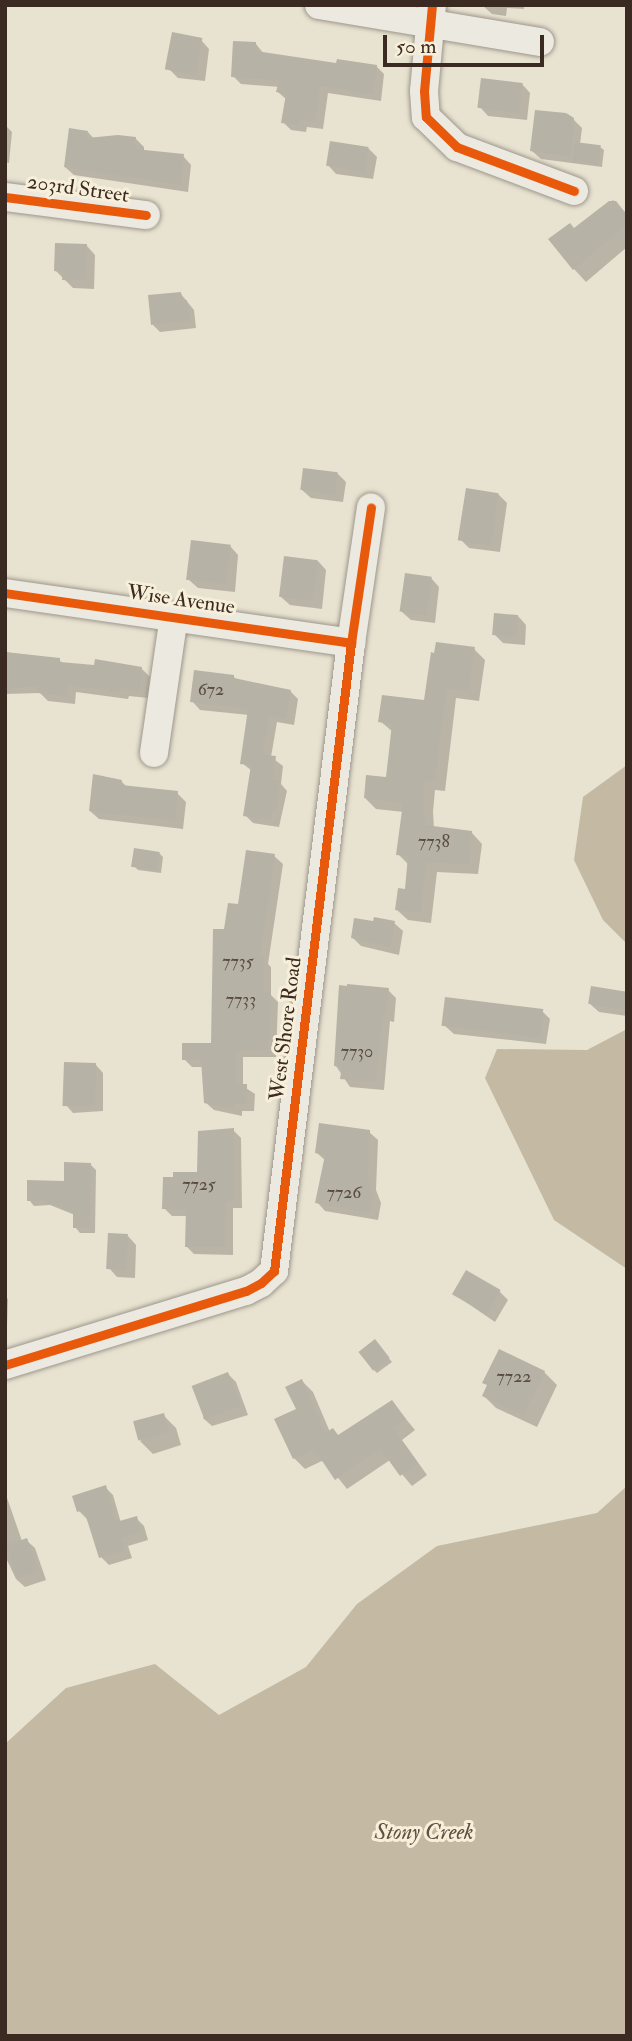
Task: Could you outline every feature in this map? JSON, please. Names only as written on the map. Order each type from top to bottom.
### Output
[{"type":"street","points":[[319,5],[431,15],[540,42]]},
{"type":"street","points":[[431,15],[424,91],[426,117],[457,147],[575,191]]},
{"type":"street","name":"203rd Street","points":[[5,197],[146,215]]},
{"type":"street","name":"West Shore Road","points":[[5,1365],[246,1291],[261,1283],[274,1271],[351,643],[371,507]]},
{"type":"street","name":"Wise Avenue","points":[[5,593],[351,643]]},
{"type":"street","points":[[154,753],[174,616]]},
{"type":"water","points":[[627,765],[627,944],[603,920],[574,860],[583,797]]},
{"type":"water","points":[[627,1029],[627,1269],[554,1220],[485,1078],[497,1049],[587,1050]]},
{"type":"water","name":"Stony Creek","points":[[627,1486],[627,2036],[5,2036],[5,1744],[66,1688],[155,1664],[219,1715],[306,1667],[357,1604],[437,1546],[597,1513]]},
{"type":"building","points":[[172,32],[202,38],[195,75],[165,69]]},
{"type":"building","points":[[233,41],[256,42],[256,51],[336,63],[337,59],[377,65],[373,94],[320,86],[315,122],[299,120],[299,125],[281,123],[286,94],[276,92],[279,80],[231,77]]},
{"type":"building","points":[[481,78],[523,83],[519,113],[477,108]]},
{"type":"building","points":[[535,110],[566,113],[574,118],[570,157],[530,151]]},
{"type":"building","points":[[69,128],[88,131],[87,138],[118,135],[136,137],[135,149],[184,154],[180,185],[64,167]]},
{"type":"building","points":[[330,141],[369,147],[365,172],[326,166]]},
{"type":"building","points":[[575,142],[601,145],[598,165],[573,162]]},
{"type":"building","points":[[609,201],[616,201],[627,215],[627,224],[573,270],[548,239],[570,223],[574,228]]},
{"type":"building","points":[[55,243],[87,244],[86,281],[62,280],[63,272],[54,271]]},
{"type":"building","points":[[181,292],[182,301],[187,300],[189,321],[151,325],[148,295]]},
{"type":"building","points":[[303,468],[338,472],[335,494],[300,490]]},
{"type":"building","points":[[466,488],[499,493],[490,546],[458,540]]},
{"type":"building","points":[[191,540],[231,545],[226,585],[186,580]]},
{"type":"building","points":[[284,556],[318,560],[313,601],[279,597]]},
{"type":"building","points":[[405,573],[432,577],[426,615],[400,612]]},
{"type":"building","points":[[494,613],[518,615],[516,637],[492,635]]},
{"type":"building","points":[[436,642],[475,647],[469,691],[446,688],[435,781],[425,780],[425,825],[472,831],[468,864],[427,862],[420,913],[395,910],[398,888],[405,889],[408,856],[396,855],[403,803],[364,798],[366,775],[386,777],[392,724],[378,722],[382,695],[424,700],[431,652],[434,653]]},
{"type":"building","points":[[5,652],[60,658],[60,662],[94,665],[95,659],[142,667],[140,691],[121,689],[120,692],[68,685],[67,697],[38,693],[39,685],[5,689]]},
{"type":"building","points":[[194,670],[234,675],[234,678],[291,690],[286,718],[269,715],[263,755],[276,756],[273,780],[280,781],[276,810],[273,810],[271,820],[243,816],[251,765],[240,764],[248,709],[190,702]]},
{"type":"building","points":[[93,774],[122,780],[121,785],[178,791],[175,821],[89,811]]},
{"type":"building","points":[[134,848],[160,852],[157,871],[131,867]]},
{"type":"building","points":[[246,850],[275,854],[260,957],[263,957],[264,992],[270,992],[270,1011],[268,1050],[236,1050],[235,1084],[247,1084],[247,1104],[234,1104],[234,1109],[204,1103],[201,1060],[182,1060],[182,1043],[211,1043],[213,929],[224,929],[228,903],[238,904]]},
{"type":"building","points":[[374,917],[395,921],[391,947],[351,938],[354,918],[373,921]]},
{"type":"building","points":[[339,985],[389,988],[386,1014],[382,1014],[376,1082],[340,1079],[342,1067],[334,1066]]},
{"type":"building","points":[[591,986],[627,992],[624,1009],[588,1004]]},
{"type":"building","points":[[445,997],[543,1009],[540,1038],[441,1026]]},
{"type":"building","points":[[64,1062],[96,1063],[94,1107],[62,1106]]},
{"type":"building","points":[[319,1123],[370,1130],[368,1182],[372,1183],[370,1192],[373,1193],[370,1213],[315,1203],[325,1155],[315,1153]]},
{"type":"building","points":[[234,1128],[234,1201],[226,1201],[225,1247],[185,1247],[186,1209],[162,1209],[163,1177],[173,1177],[173,1172],[197,1172],[198,1131]]},
{"type":"building","points":[[64,1162],[91,1163],[90,1228],[73,1228],[73,1212],[44,1201],[27,1201],[27,1180],[64,1181]]},
{"type":"building","points":[[108,1233],[128,1234],[126,1270],[106,1269]]},
{"type":"building","points":[[466,1270],[501,1290],[487,1314],[452,1294]]},
{"type":"building","points":[[375,1339],[390,1358],[373,1371],[358,1352]]},
{"type":"building","points":[[499,1349],[545,1371],[524,1416],[482,1396],[487,1385],[482,1383]]},
{"type":"building","points":[[228,1372],[241,1406],[204,1420],[192,1386]]},
{"type":"building","points":[[302,1379],[325,1433],[333,1428],[338,1435],[392,1400],[406,1419],[393,1428],[418,1463],[400,1476],[380,1448],[335,1480],[314,1449],[293,1459],[274,1419],[296,1409],[285,1387]]},
{"type":"building","points":[[164,1413],[169,1432],[138,1441],[133,1421]]},
{"type":"building","points":[[106,1485],[116,1522],[137,1516],[141,1532],[121,1538],[125,1550],[99,1558],[84,1510],[77,1512],[72,1496]]},
{"type":"building","points":[[27,1538],[39,1571],[17,1579],[5,1546]]},
{"type":"cycle path","points":[[432,5],[424,91],[426,117],[457,147],[574,191]]},
{"type":"cycle path","points":[[5,197],[146,215]]},
{"type":"cycle path","points":[[5,1365],[246,1291],[261,1283],[274,1271],[351,643],[371,507]]},
{"type":"cycle path","points":[[5,593],[351,643]]}]
